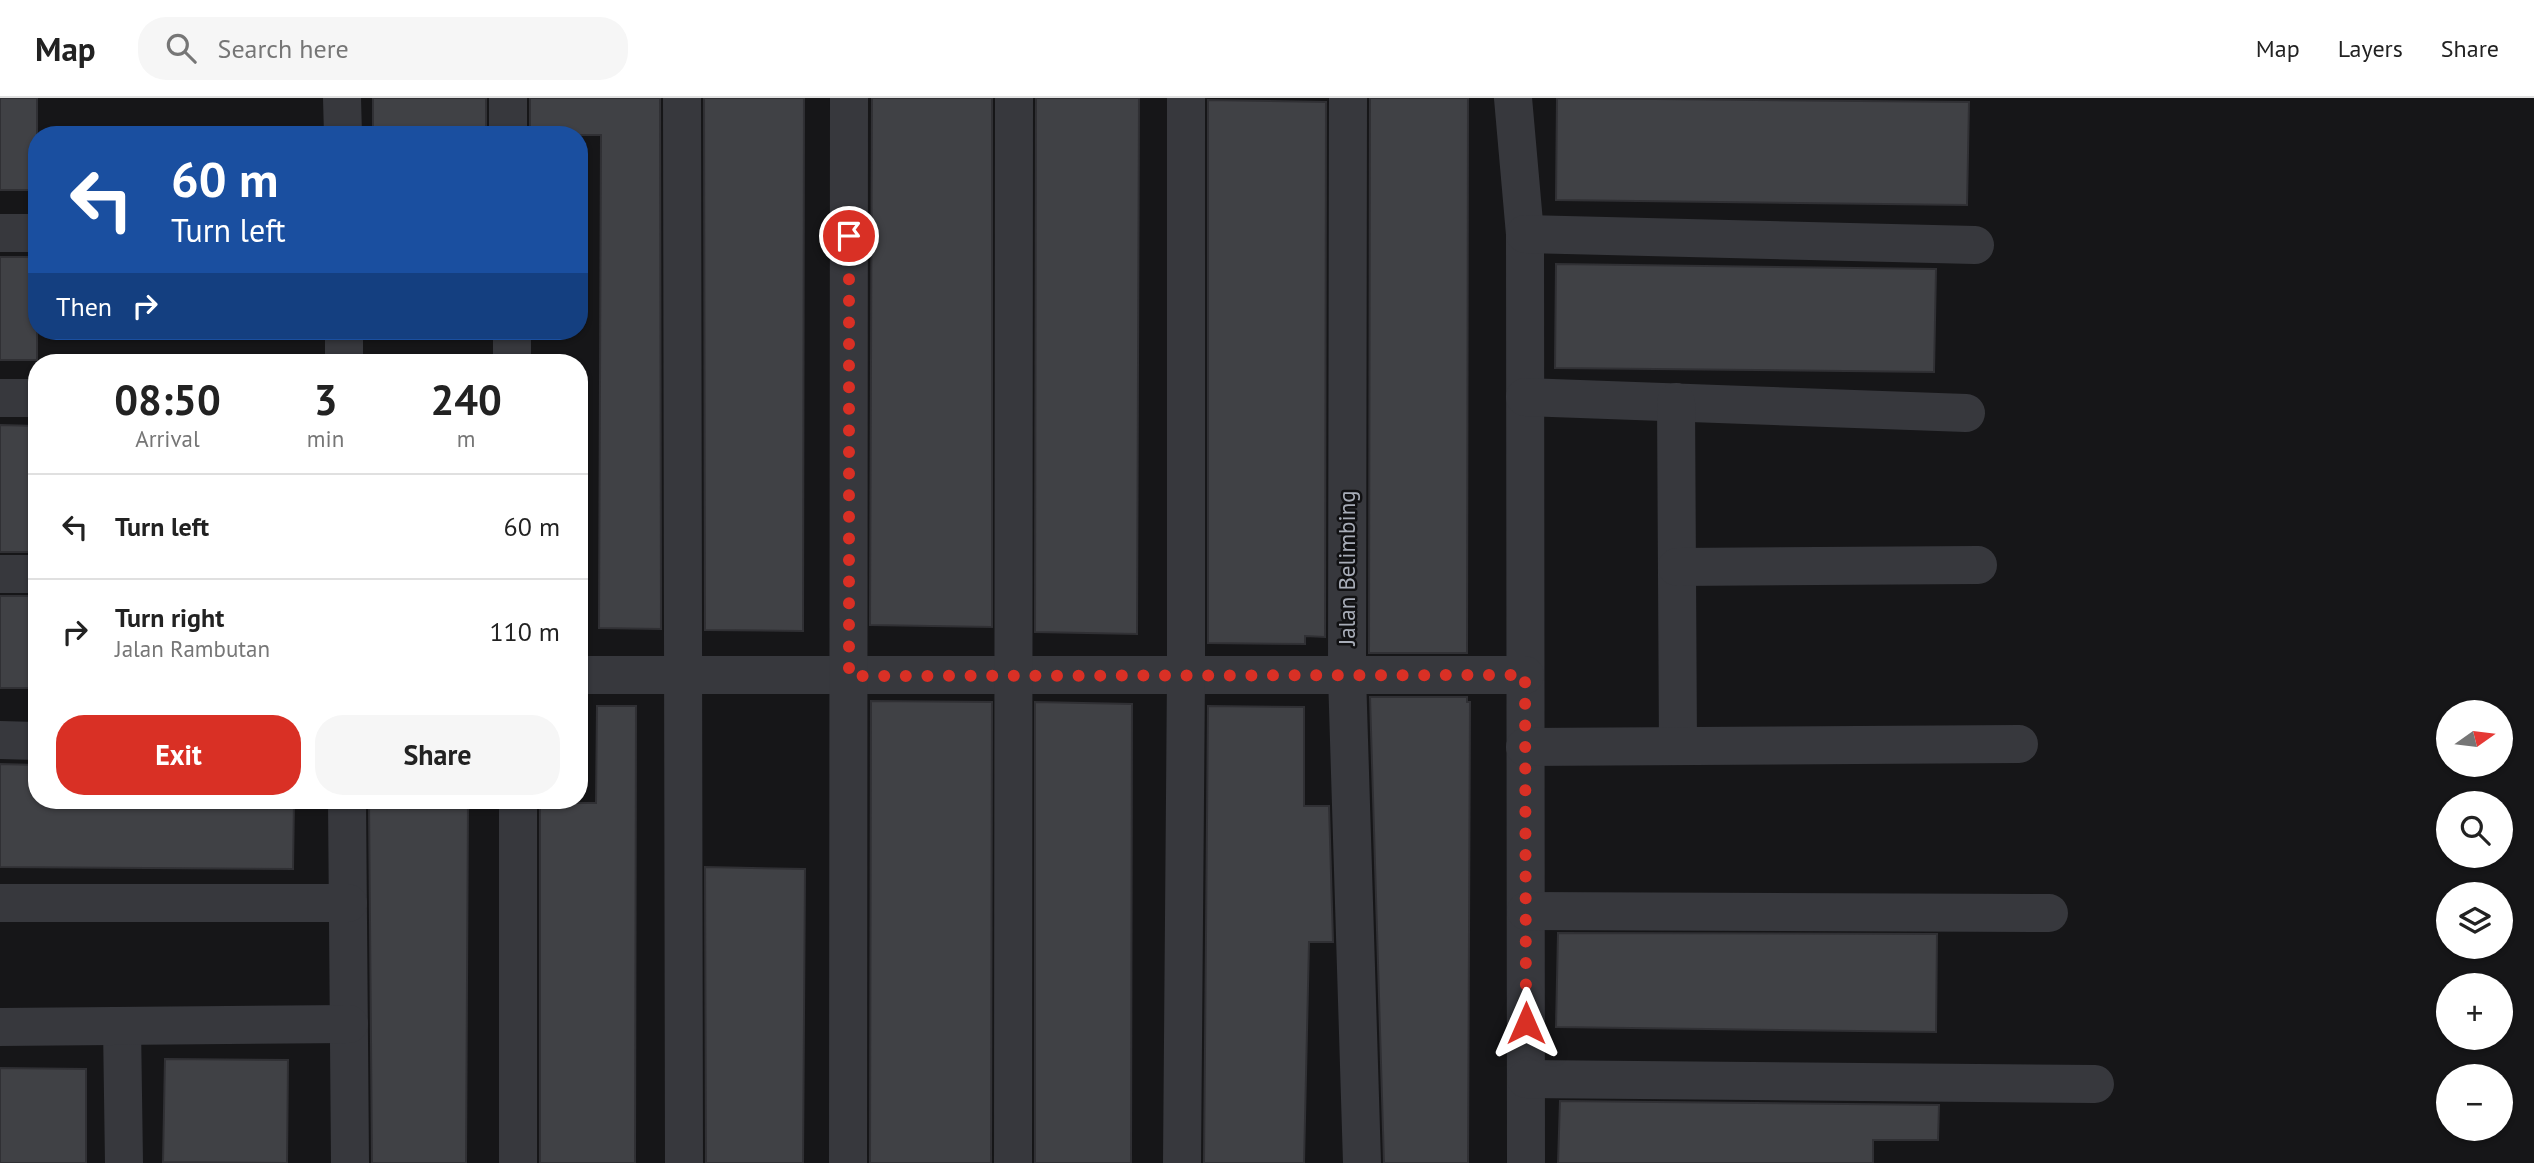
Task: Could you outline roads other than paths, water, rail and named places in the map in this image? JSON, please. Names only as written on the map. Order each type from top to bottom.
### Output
[{"type":"street","points":[[342,98],[343,126]]},
{"type":"street","points":[[508,98],[508,126]]},
{"type":"street","points":[[682,98],[684,1163]]},
{"type":"street","points":[[848,1163],[849,98]]},
{"type":"street","points":[[1013,1163],[1014,98]]},
{"type":"street","points":[[1182,1163],[1186,675],[1186,98]]},
{"type":"street","name":"Jalan Belimbing","points":[[1348,98],[1347,675],[1362,1163]]},
{"type":"street","points":[[1513,98],[1525,234],[1526,1163]]},
{"type":"street","points":[[0,233],[28,233]]},
{"type":"street","points":[[1525,234],[1975,245]]},
{"type":"street","points":[[1525,397],[1966,413]]},
{"type":"street","points":[[0,398],[28,398]]},
{"type":"street","points":[[1676,402],[1678,746]]},
{"type":"street","points":[[1677,567],[1978,565]]},
{"type":"street","points":[[0,574],[28,574]]},
{"type":"street","points":[[588,675],[1525,675]]},
{"type":"street","points":[[0,740],[28,741]]},
{"type":"street","points":[[1525,747],[2019,744]]},
{"type":"street","points":[[347,809],[350,1163]]},
{"type":"street","points":[[518,809],[518,1163]]},
{"type":"street","points":[[0,903],[348,903]]},
{"type":"street","points":[[1526,911],[2049,913]]},
{"type":"street","points":[[0,1027],[349,1024]]},
{"type":"street","points":[[122,1026],[124,1163]]},
{"type":"street","points":[[1526,1079],[2095,1084]]}]
